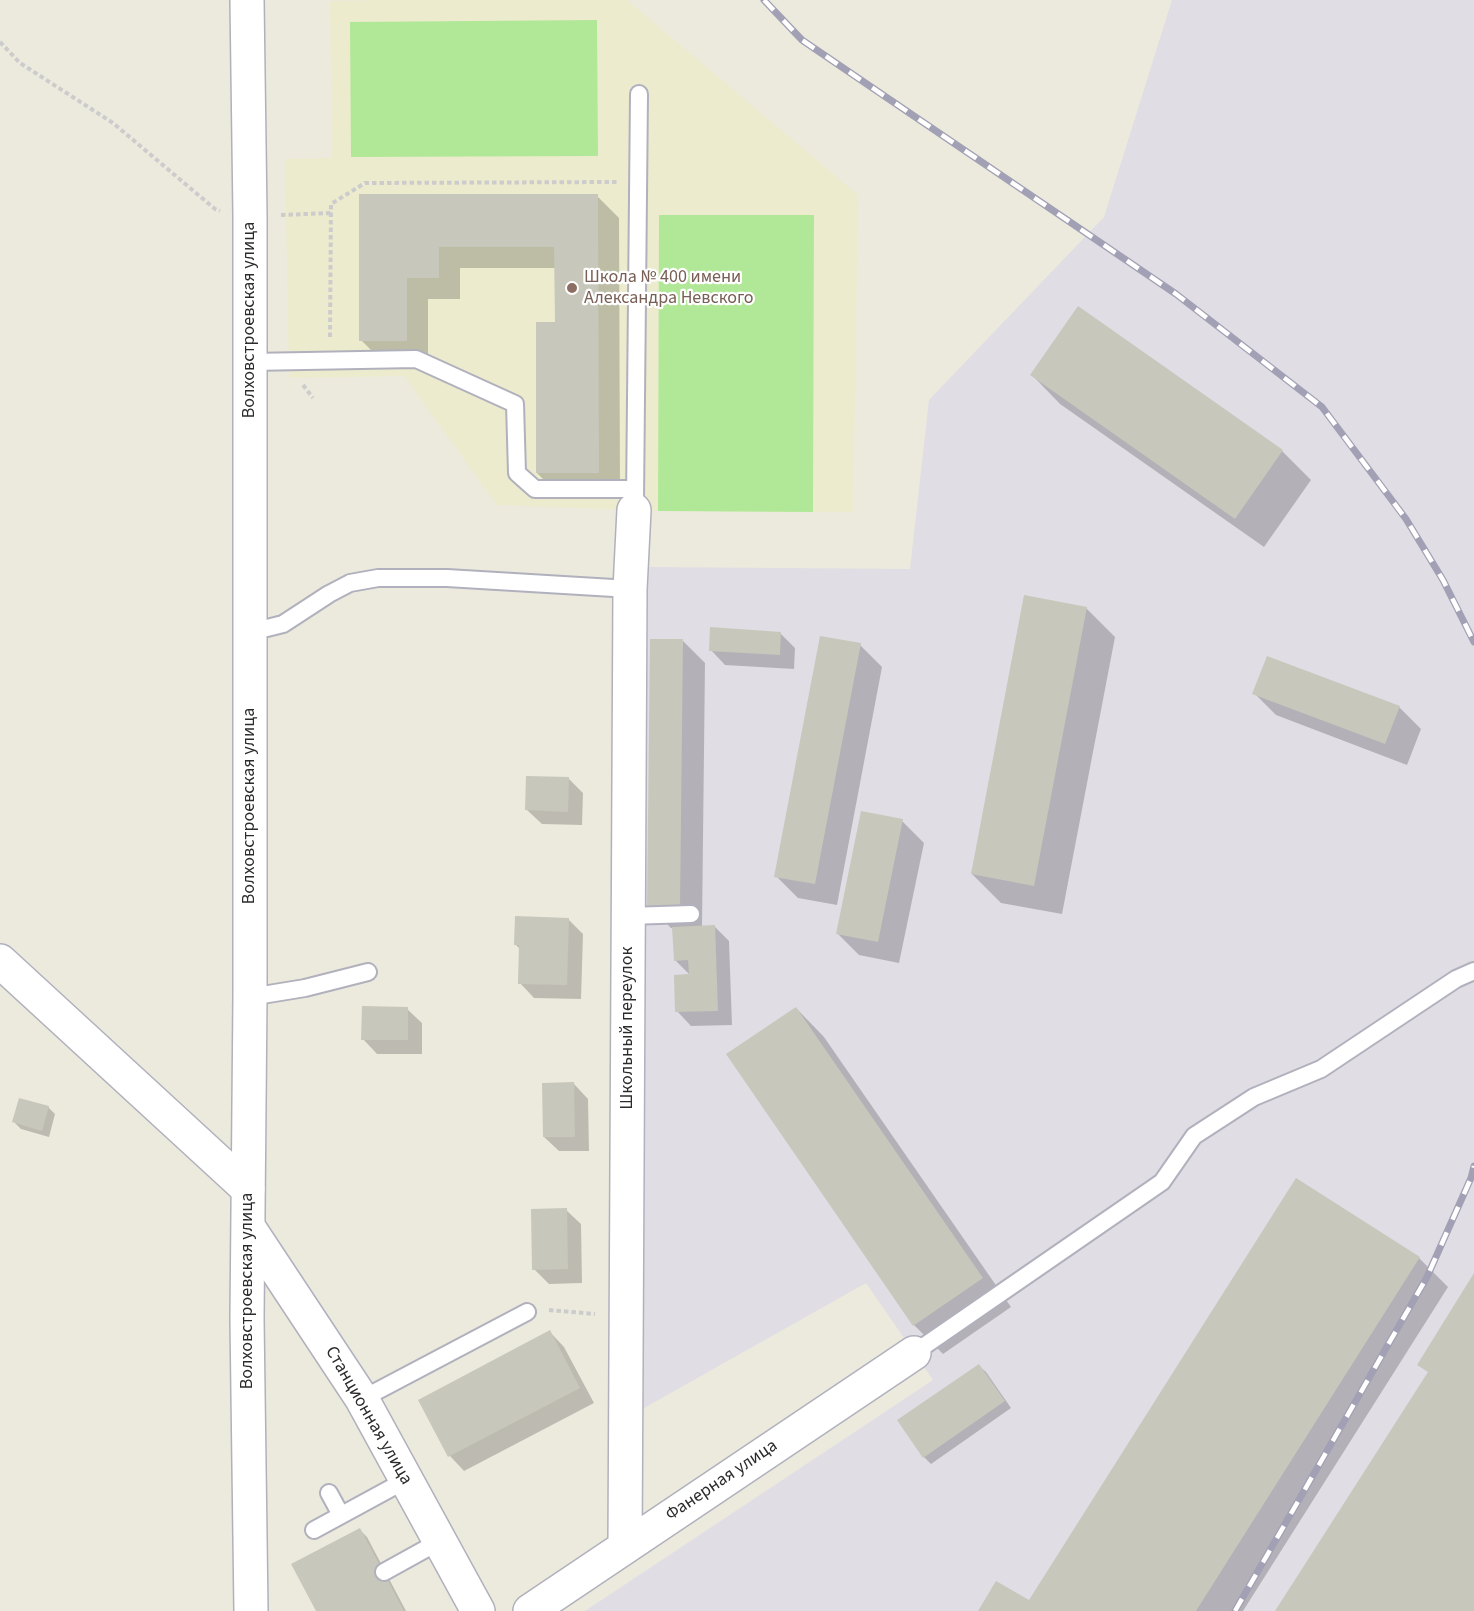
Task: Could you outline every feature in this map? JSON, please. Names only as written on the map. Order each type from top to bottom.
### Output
[{"type":"street","name":"Волховстроевская улица","points":[[247,0],[250,362],[250,997],[247,1319],[251,1611]]},
{"type":"street","name":"Школьный переулок","points":[[625,1546],[630,589],[635,500]]},
{"type":"street","points":[[0,961],[248,1189]]},
{"type":"street","name":"Станционная улица","points":[[249,1228],[362,1399],[478,1611]]},
{"type":"street","name":"Фанерная улица","points":[[530,1611],[914,1353]]},
{"type":"lane","points":[[250,362],[416,358],[515,404],[517,473],[535,489],[635,500],[639,94]]},
{"type":"lane","points":[[250,628],[267,628],[283,624],[350,583],[378,578],[447,578],[630,589]]},
{"type":"lane","points":[[628,916],[691,914]]},
{"type":"lane","points":[[914,1353],[1162,1182],[1194,1136],[1254,1097],[1321,1069],[1456,979],[1474,971]]},
{"type":"lane","points":[[250,997],[305,988],[368,972]]},
{"type":"lane","points":[[362,1399],[527,1312]]},
{"type":"lane","points":[[314,1530],[406,1480]]},
{"type":"lane","points":[[329,1493],[341,1515]]},
{"type":"lane","points":[[384,1572],[440,1541]]},
{"type":"path","points":[[0,42],[20,63],[112,123],[214,209],[231,215],[249,216],[331,213]]},
{"type":"path","points":[[330,337],[331,204],[365,183],[639,182]]},
{"type":"path","points":[[527,1312],[545,1310],[626,1317]]},
{"type":"shaded area","name":"Школа № 400 имени Александра Невского","points":[[627,0],[858,195],[853,512],[658,511],[497,505],[404,376],[289,378],[285,159],[332,158],[330,1]]},
{"type":"shaded area","points":[[1172,0],[1474,0],[1474,1611],[585,1611],[933,1380],[866,1283],[637,1412],[648,567],[910,569],[929,400],[1104,217]]},
{"type":"green space","points":[[597,20],[598,156],[351,157],[350,22]]},
{"type":"green space","points":[[659,215],[814,215],[813,512],[658,511]]},
{"type":"building","points":[[359,194],[598,194],[599,473],[536,473],[536,322],[555,322],[554,247],[439,247],[439,278],[407,278],[407,341],[359,341]]},
{"type":"building","points":[[1078,306],[1283,450],[1235,519],[1030,375]]},
{"type":"building","points":[[1024,595],[1087,607],[1034,886],[971,874]]},
{"type":"building","points":[[710,627],[781,632],[780,655],[709,651]]},
{"type":"building","points":[[820,636],[861,643],[815,884],[774,877]]},
{"type":"building","points":[[650,639],[683,639],[680,907],[647,907]]},
{"type":"building","points":[[1267,656],[1400,706],[1385,744],[1252,694]]},
{"type":"building","points":[[526,776],[569,777],[568,812],[525,810]]},
{"type":"building","points":[[861,811],[903,819],[878,942],[836,934]]},
{"type":"building","points":[[515,916],[569,918],[567,985],[518,984],[519,945],[514,945]]},
{"type":"building","points":[[715,925],[718,1011],[675,1012],[674,975],[689,974],[688,960],[674,961],[672,927]]},
{"type":"building","points":[[362,1006],[408,1007],[408,1040],[361,1040]]},
{"type":"building","points":[[796,1007],[983,1278],[913,1326],[726,1054]]},
{"type":"building","points":[[574,1082],[575,1137],[543,1137],[542,1083]]},
{"type":"building","points":[[19,1098],[49,1106],[42,1131],[12,1122]]},
{"type":"building","points":[[1296,1178],[1420,1257],[1196,1611],[978,1611],[996,1581],[1029,1600]]},
{"type":"building","points":[[567,1208],[568,1269],[532,1270],[531,1209]]},
{"type":"building","points":[[1474,1273],[1474,1611],[1275,1611],[1428,1372],[1417,1365]]},
{"type":"building","points":[[550,1330],[580,1388],[448,1457],[418,1400]]},
{"type":"building","points":[[979,1364],[1005,1401],[923,1458],[897,1420]]},
{"type":"building","points":[[360,1528],[404,1611],[316,1611],[291,1564]]},
{"type":"railway","points":[[764,0],[802,40],[1176,294],[1322,407],[1406,519],[1443,580],[1474,642]]},
{"type":"railway","points":[[1235,1611],[1427,1277],[1471,1178],[1474,1166]]},
{"type":"place","name":"Школа № 400 имени Александра Невского","points":[[572,288]]}]
